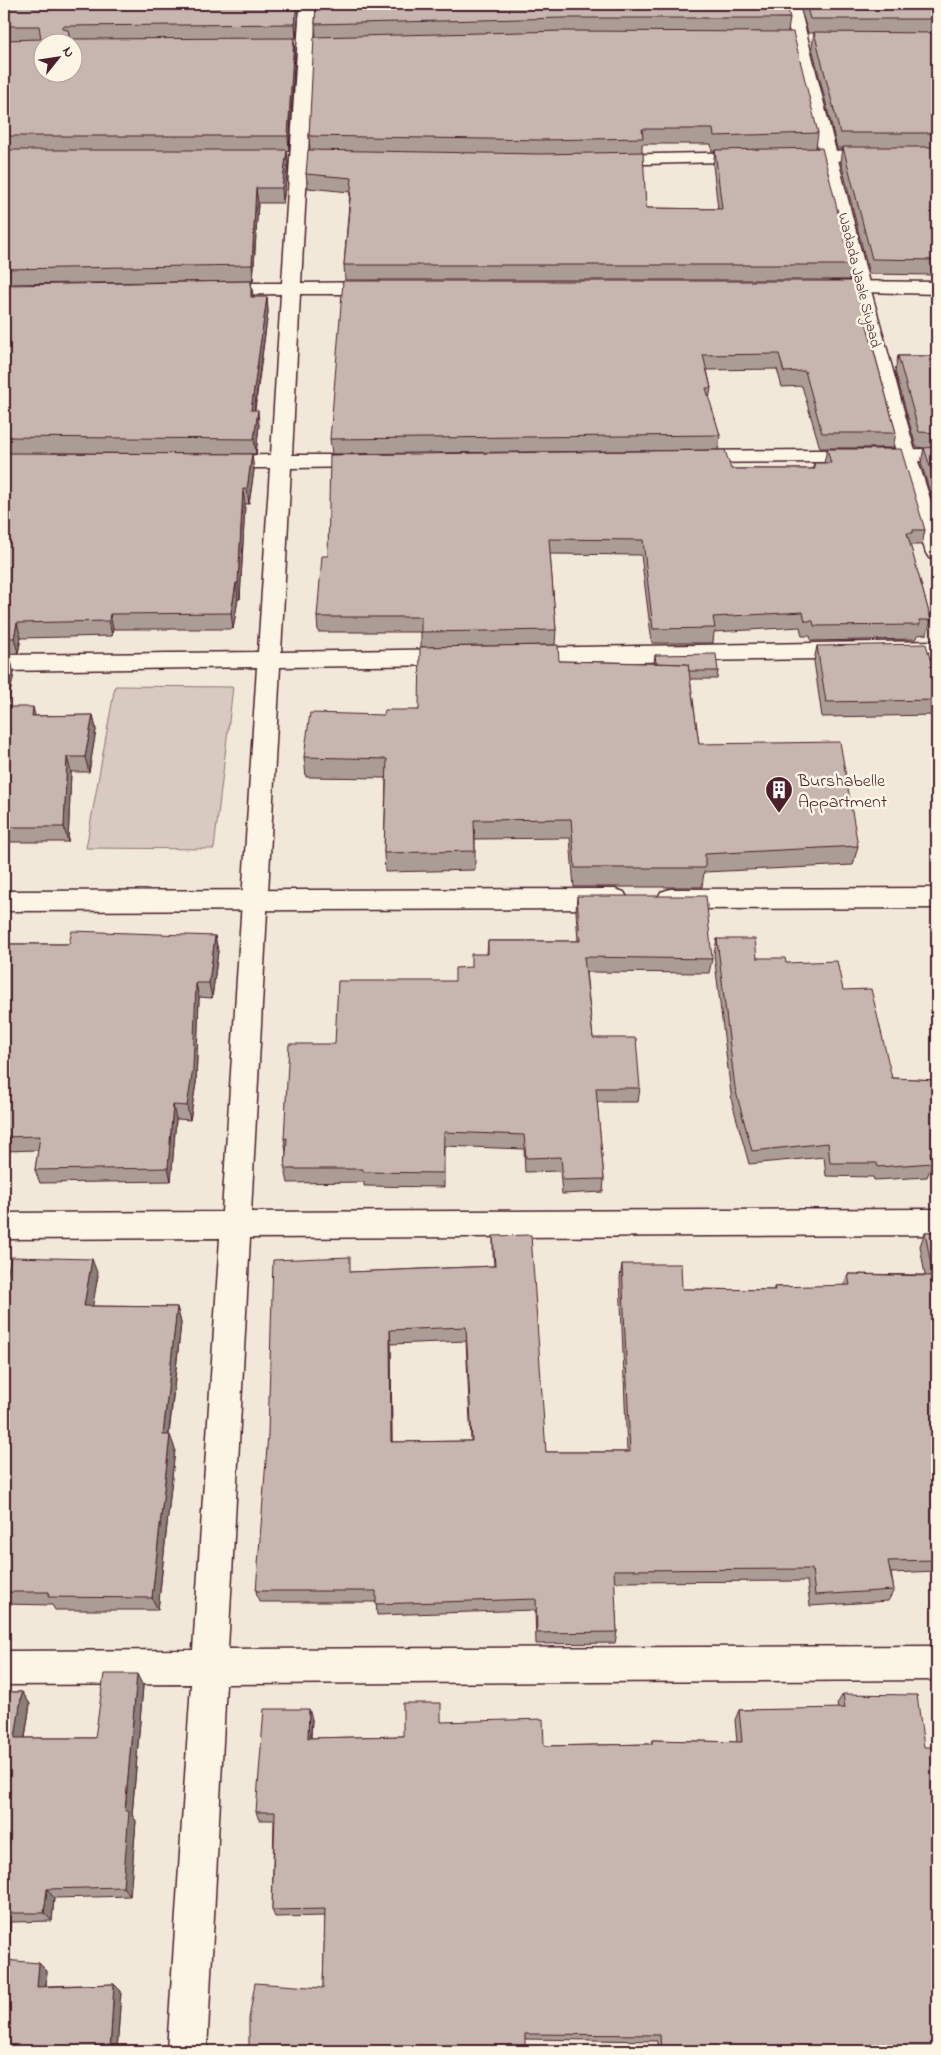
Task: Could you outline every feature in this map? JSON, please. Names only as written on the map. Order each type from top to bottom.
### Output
[{"type":"street","points":[[187,2051],[308,4]]},
{"type":"street","name":"Wadada Jaale Siyaad","points":[[791,4],[791,39],[829,155],[861,287],[906,455],[937,553]]},
{"type":"street","points":[[791,39],[820,39]]},
{"type":"street","points":[[591,161],[829,155],[937,155]]},
{"type":"street","points":[[192,290],[399,288]]},
{"type":"street","points":[[812,288],[937,288]]},
{"type":"street","points":[[668,458],[937,455]]},
{"type":"street","points":[[192,461],[390,461]]},
{"type":"street","points":[[4,663],[937,649]]},
{"type":"street","points":[[4,901],[937,898]]},
{"type":"street","points":[[4,1226],[937,1222]]},
{"type":"street","points":[[4,1668],[937,1663]]},
{"type":"shaded area","points":[[115,686],[233,687],[214,849],[86,848]]},
{"type":"building","points":[[4,4],[297,4],[295,24],[63,26],[63,29],[68,30],[68,32],[40,32],[39,26],[4,26]]},
{"type":"building","points":[[316,4],[787,4],[790,18],[564,18],[315,24]]},
{"type":"building","points":[[806,4],[937,4],[937,19],[810,19]]},
{"type":"building","points":[[564,31],[793,32],[818,133],[714,136],[713,129],[642,129],[643,138],[541,140],[309,136],[314,37]]},
{"type":"building","points":[[814,32],[937,33],[937,133],[840,133]]},
{"type":"building","points":[[294,38],[288,136],[4,136],[4,40],[32,39],[32,82],[82,82],[82,39]]},
{"type":"building","points":[[843,147],[937,147],[937,260],[872,259]]},
{"type":"building","points":[[822,148],[851,265],[344,265],[352,178],[306,174],[308,150],[541,154],[643,152],[646,208],[722,209],[715,150]]},
{"type":"building","points":[[4,150],[287,150],[282,188],[256,188],[252,265],[4,269]]},
{"type":"building","points":[[251,281],[251,297],[267,297],[251,410],[258,410],[254,439],[4,437],[4,285]]},
{"type":"building","points":[[343,281],[855,281],[896,433],[822,433],[805,371],[784,372],[779,354],[703,355],[711,388],[706,388],[720,435],[330,439]]},
{"type":"building","points":[[898,356],[937,356],[937,433],[919,432]]},
{"type":"building","points":[[937,447],[937,488],[924,448]]},
{"type":"building","points":[[827,449],[901,449],[925,530],[913,530],[913,533],[907,533],[931,620],[919,620],[920,625],[814,626],[813,621],[805,621],[803,612],[713,617],[715,628],[653,629],[643,540],[549,539],[556,630],[421,632],[421,617],[317,617],[322,556],[328,556],[330,455],[725,450],[731,469],[815,469],[814,463],[831,463]]},
{"type":"building","points":[[4,453],[252,454],[247,489],[243,489],[238,583],[236,583],[231,613],[110,614],[109,621],[17,623],[14,638],[4,638]]},
{"type":"building","points":[[926,644],[937,683],[937,700],[826,702],[817,646]]},
{"type":"building","points":[[558,645],[559,661],[688,664],[699,744],[840,742],[858,846],[705,854],[705,868],[575,868],[571,819],[474,820],[475,851],[384,853],[387,759],[304,757],[310,713],[384,715],[385,710],[419,710],[420,647]]},
{"type":"building","points":[[716,654],[718,671],[689,671],[688,664],[656,663],[655,655]]},
{"type":"building","points":[[4,657],[10,657],[4,687]]},
{"type":"building","points":[[4,707],[33,707],[32,716],[93,715],[85,757],[67,757],[64,827],[4,827]]},
{"type":"building","points":[[577,896],[706,896],[712,959],[584,957],[593,1038],[636,1038],[640,1088],[596,1088],[604,1179],[563,1180],[561,1157],[526,1158],[524,1135],[444,1132],[443,1173],[363,1172],[363,1169],[285,1169],[287,1138],[284,1139],[289,1044],[335,1044],[338,981],[455,981],[455,968],[471,967],[471,954],[488,954],[488,941],[580,941]]},
{"type":"building","points":[[72,931],[215,936],[209,983],[196,983],[193,1069],[187,1106],[173,1105],[168,1168],[35,1170],[40,1136],[4,1137],[4,944],[69,944]]},
{"type":"building","points":[[717,939],[755,939],[757,958],[785,958],[786,963],[837,961],[843,990],[871,989],[892,1078],[937,1080],[937,1151],[930,1152],[932,1163],[878,1167],[877,1163],[830,1163],[828,1143],[752,1151],[735,1088]]},
{"type":"building","points":[[925,1232],[937,1232],[937,1560],[888,1561],[894,1590],[815,1595],[812,1569],[614,1570],[617,1632],[537,1633],[536,1599],[376,1604],[376,1591],[256,1591],[268,1434],[273,1260],[350,1257],[350,1272],[495,1266],[493,1236],[531,1235],[546,1452],[630,1452],[622,1264],[681,1264],[682,1289],[775,1290],[774,1287],[850,1285],[848,1274],[933,1276]],"holes":[[[466,1327],[472,1441],[391,1442],[390,1330]]]},
{"type":"building","points":[[11,1257],[92,1259],[84,1306],[177,1307],[163,1435],[170,1435],[152,1598],[48,1597],[49,1592],[4,1592],[4,1292]]},
{"type":"building","points":[[104,1674],[137,1674],[125,1811],[129,1811],[123,1887],[47,1889],[44,1913],[4,1913],[4,1692],[22,1692],[15,1738],[95,1738]]},
{"type":"building","points":[[843,1694],[917,1695],[924,1747],[937,1747],[937,2051],[661,2051],[660,2035],[525,2034],[525,2051],[249,2051],[249,2019],[255,1983],[323,1988],[325,1909],[272,1910],[275,1812],[256,1812],[264,1709],[309,1709],[308,1738],[403,1736],[403,1703],[441,1703],[441,1722],[543,1719],[544,1746],[652,1744],[652,1740],[742,1742],[739,1710],[845,1708]]},
{"type":"building","points":[[4,1960],[39,1963],[37,1987],[114,1984],[110,2051],[4,2051]]},
{"type":"place","name":"Burshabelle Appartment","points":[[779,814]]}]
